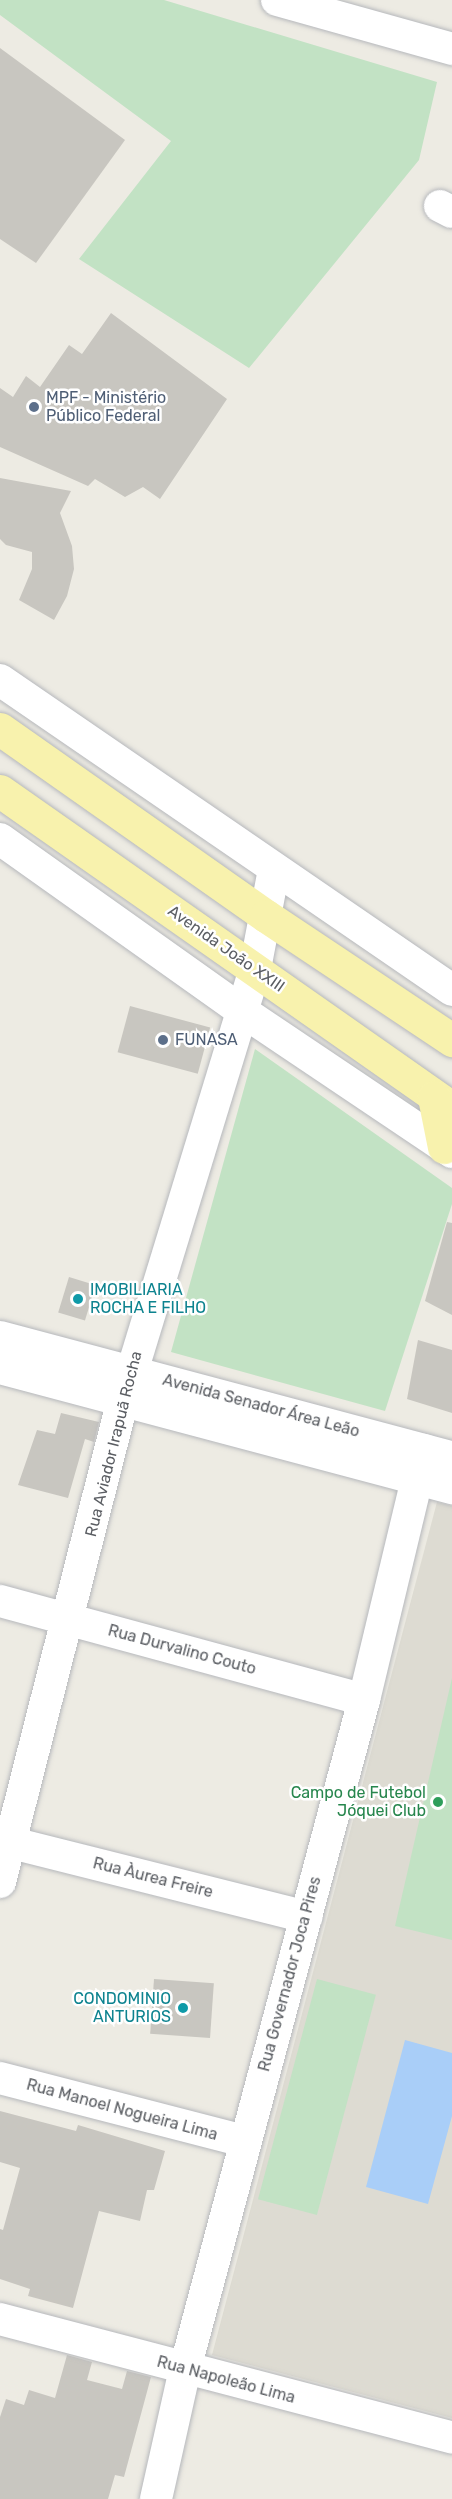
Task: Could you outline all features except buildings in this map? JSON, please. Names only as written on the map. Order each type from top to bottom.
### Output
[{"type":"main road","points":[[0,729],[266,916],[452,1040]]},
{"type":"main road","name":"Avenida João XXIII","points":[[0,791],[443,1103]]},
{"type":"main road","points":[[443,1103],[448,1149]]},
{"type":"street","points":[[277,0],[452,49]]},
{"type":"street","points":[[0,680],[452,990]]},
{"type":"street","points":[[0,839],[242,1011],[448,1149]]},
{"type":"street","name":"Rua Aviador Irapuã Rocha","points":[[0,1882],[5,1841],[70,1619],[127,1386],[255,969],[274,869]]},
{"type":"street","name":"Avenida Senador Área Leão","points":[[0,1337],[127,1386]]},
{"type":"street","name":"Avenida Senador Área Leão","points":[[0,1368],[127,1386],[431,1462],[452,1488]]},
{"type":"street","name":"Rua Governador Joca Pires","points":[[156,2499],[184,2369],[244,2142],[431,1462]]},
{"type":"street","name":"Rua Durvalino Couto","points":[[0,1601],[364,1700]]},
{"type":"street","name":"Rua Àurea Freire","points":[[5,1841],[306,1917]]},
{"type":"street","name":"Rua Manoel Nogueira Lima","points":[[0,2078],[244,2142]]},
{"type":"street","name":"Rua Napoleão Lima","points":[[0,2319],[452,2438]]},
{"type":"shaded area","points":[[437,1502],[452,1506],[452,2418],[212,2355]]},
{"type":"green space","points":[[0,0],[164,0],[437,82],[419,160],[249,368],[79,259],[171,141],[0,15]]},
{"type":"green space","points":[[255,1049],[452,1188],[452,1204],[385,1411],[171,1352]]},
{"type":"green space","name":"Campo de Futebol Jóquei Club","points":[[452,1678],[452,1940],[395,1926]]},
{"type":"green space","points":[[317,1979],[376,1995],[317,2215],[258,2199]]},
{"type":"water","points":[[405,2040],[452,2053],[452,2116],[428,2204],[366,2187]]},
{"type":"place","name":"MPF - Ministério Público Federal","points":[[34,407]]},
{"type":"place","name":"FUNASA","points":[[163,1040]]},
{"type":"place","name":"IMOBILIARIA ROCHA E FILHO","points":[[78,1299]]},
{"type":"place","name":"Campo de Futebol Jóquei Club","points":[[438,1802]]},
{"type":"place","name":"CONDOMINIO ANTURIOS","points":[[183,2008]]}]
